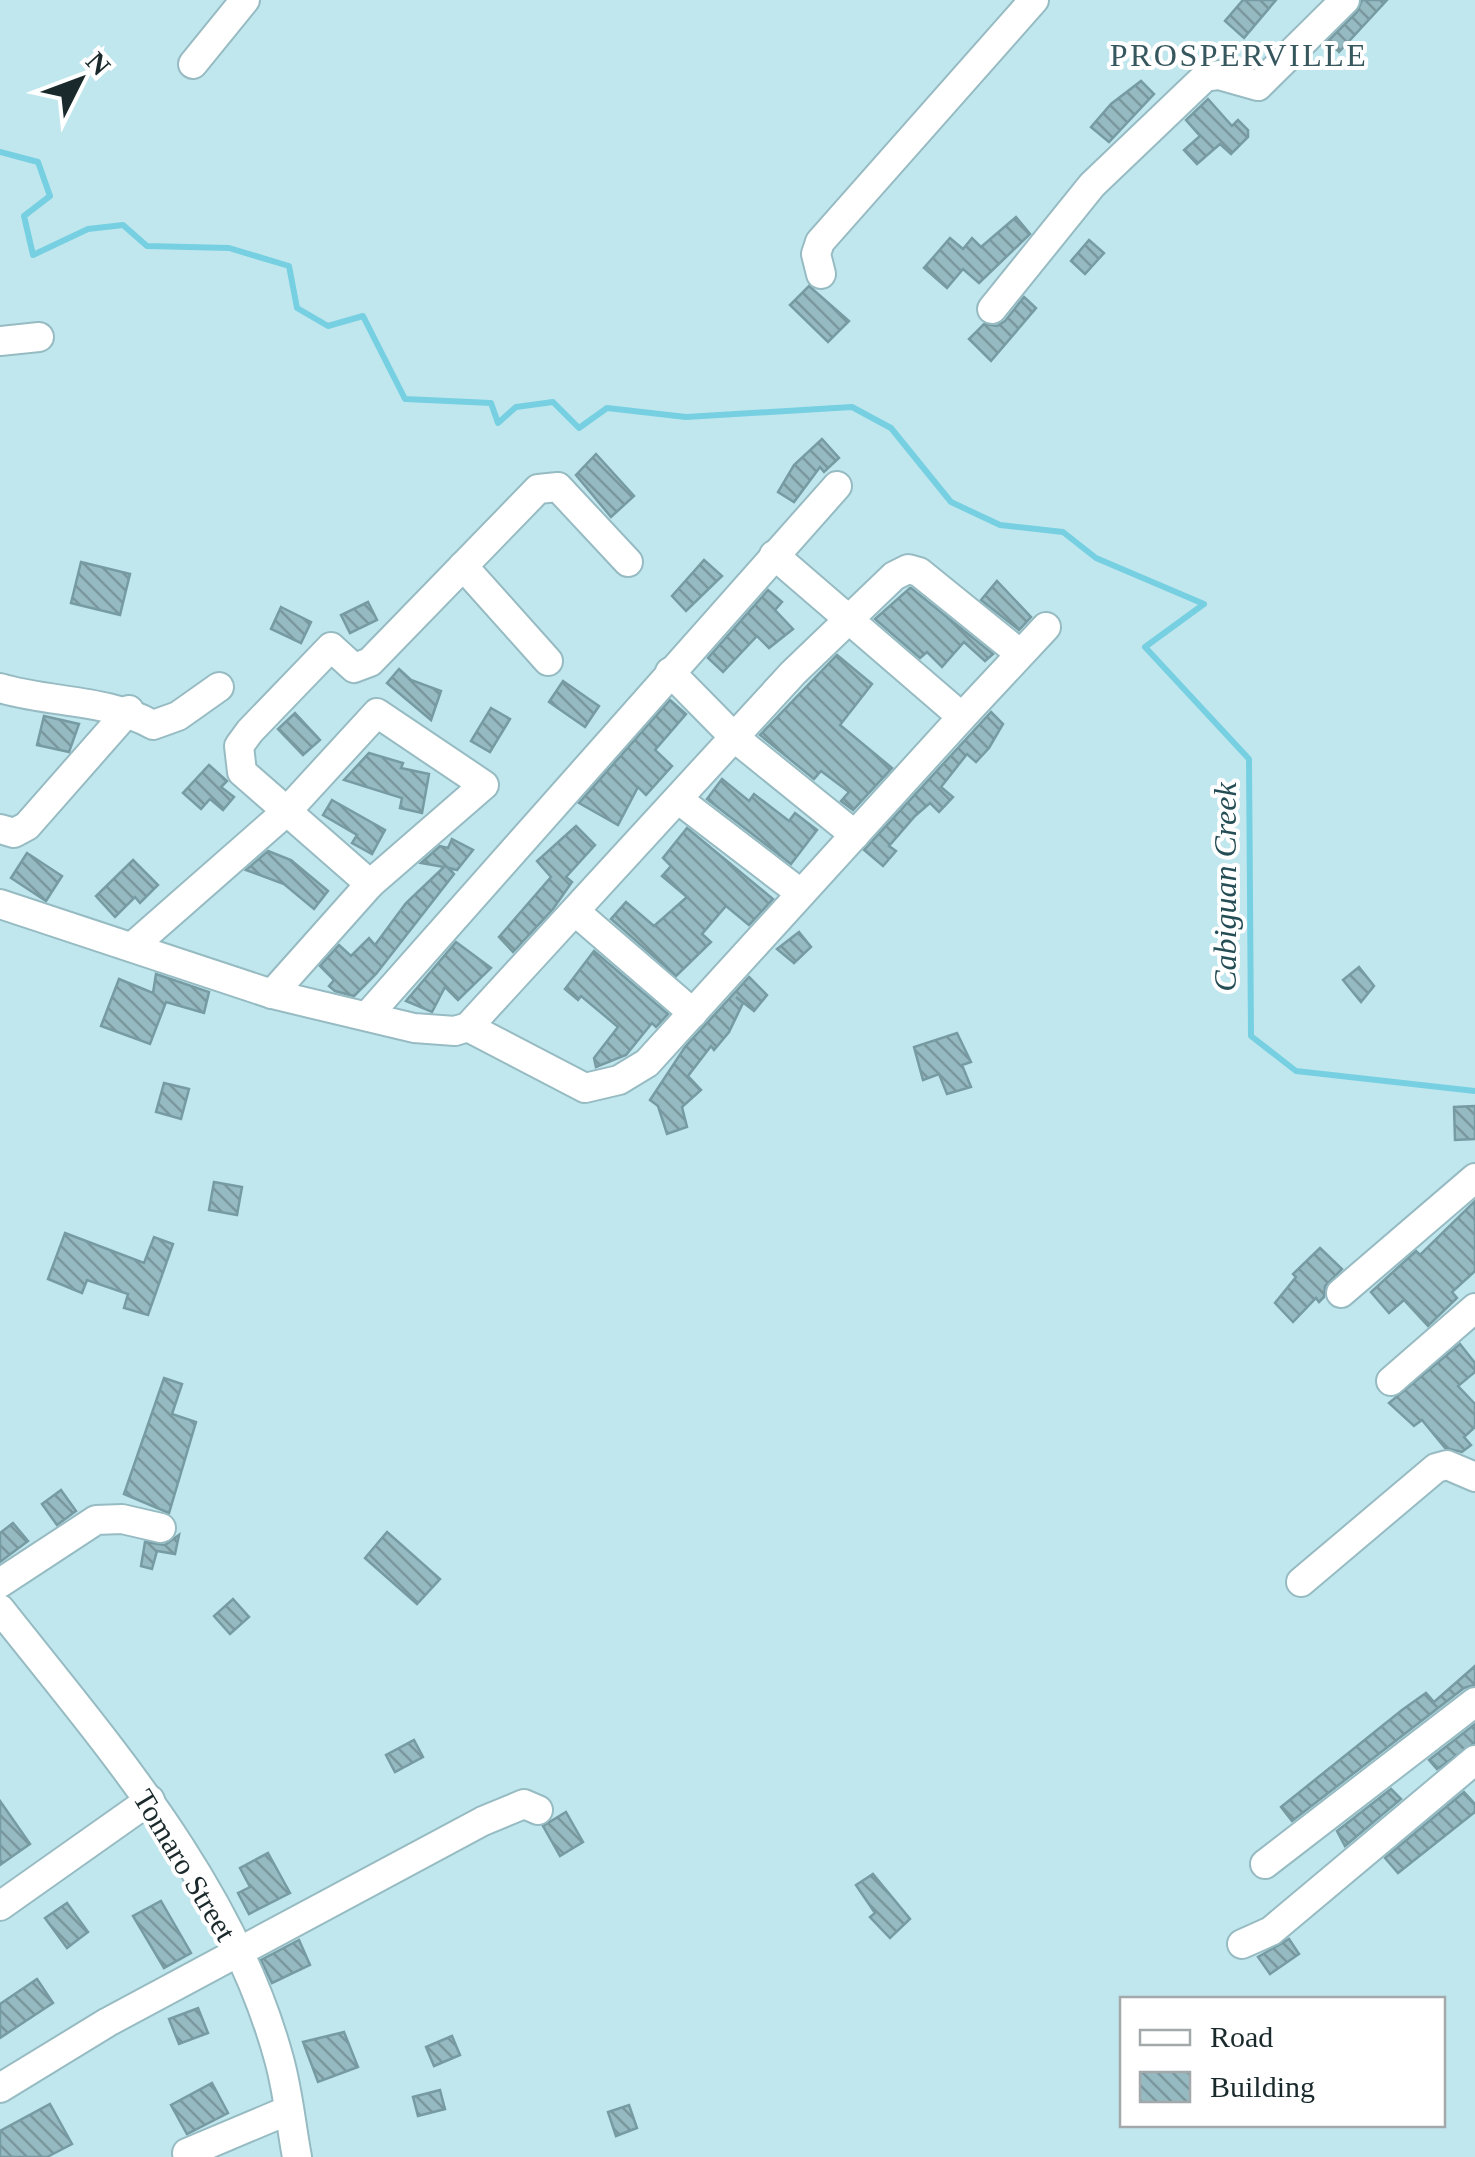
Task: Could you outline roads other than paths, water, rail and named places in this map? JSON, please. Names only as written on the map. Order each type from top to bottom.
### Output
[{"type":"street","points":[[193,64],[246,0]]},
{"type":"street","points":[[820,274],[816,254],[828,231],[1034,0]]},
{"type":"street","points":[[992,308],[1092,185],[1205,77],[1220,75],[1258,86],[1345,0]]},
{"type":"street","points":[[0,341],[40,337]]},
{"type":"street","points":[[369,1014],[837,486]]},
{"type":"street","points":[[370,884],[242,772],[239,746],[250,731],[331,647],[354,668],[370,662],[538,488],[558,487],[628,562]]},
{"type":"street","points":[[774,555],[962,717]]},
{"type":"street","points":[[463,566],[548,661]]},
{"type":"street","points":[[0,904],[272,994],[438,1031],[468,1026],[577,913],[793,673],[894,576],[912,570],[1018,652]]},
{"type":"street","points":[[468,1026],[586,1088],[619,1080],[647,1062],[1018,652],[1046,627]]},
{"type":"street","points":[[670,672],[735,738],[854,835]]},
{"type":"street","points":[[0,688],[38,699],[129,710],[153,725],[166,722],[219,688]]},
{"type":"street","points":[[0,829],[14,834],[27,826],[129,710]]},
{"type":"street","points":[[132,947],[287,811],[378,713],[484,785],[370,884],[272,994]]},
{"type":"street","points":[[679,800],[799,892]]},
{"type":"street","points":[[577,913],[694,1013]]},
{"type":"street","points":[[1340,1293],[1475,1178]]},
{"type":"street","points":[[1391,1381],[1475,1308]]},
{"type":"street","points":[[1301,1582],[1436,1468],[1446,1464],[1475,1477]]},
{"type":"street","points":[[0,1583],[96,1520],[122,1519],[161,1528]]},
{"type":"street","name":"Tomaro Street","points":[[0,1609],[150,1800],[200,1878],[259,1999],[280,2061],[297,2157]]},
{"type":"street","points":[[1266,1864],[1475,1702]]},
{"type":"street","points":[[1242,1944],[1271,1931],[1475,1760]]},
{"type":"street","points":[[0,1906],[150,1800]]},
{"type":"street","points":[[0,2088],[236,1952],[507,1808],[524,1804],[538,1810]]},
{"type":"street","points":[[186,2153],[288,2110]]},
{"type":"waterway","name":"Cabiguan Creek","points":[[0,152],[38,162],[50,196],[24,216],[33,255],[88,229],[123,225],[147,246],[229,248],[289,266],[297,308],[328,326],[363,316],[405,399],[491,403],[498,423],[516,407],[553,402],[579,428],[607,408],[686,417],[852,407],[891,428],[951,502],[1000,525],[1063,532],[1096,558],[1204,604],[1145,647],[1249,759],[1251,1036],[1296,1071],[1475,1091]]},
{"type":"district","name":"PROSPERVILLE","points":[[1239,55]]}]
